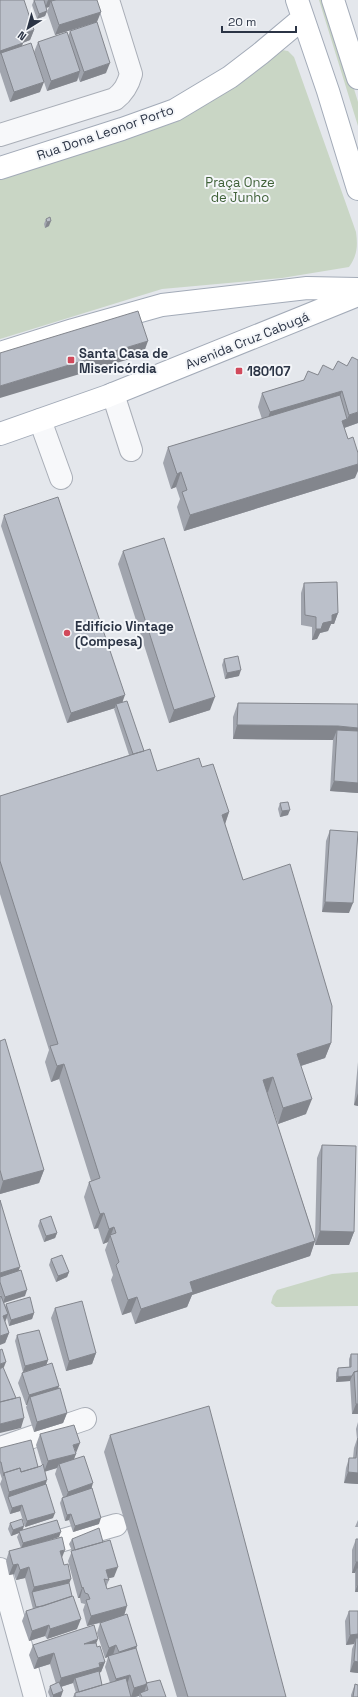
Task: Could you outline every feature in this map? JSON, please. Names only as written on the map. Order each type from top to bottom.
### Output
[{"type":"main road","points":[[334,0],[358,78]]},
{"type":"main road","points":[[300,9],[328,91],[358,189]]},
{"type":"main road","name":"Rua Dona Leonor Porto","points":[[0,168],[175,110],[230,77],[260,54],[300,9]]},
{"type":"main road","points":[[0,352],[162,305],[307,288],[358,288]]},
{"type":"main road","name":"Avenida Cruz Cabugá","points":[[0,434],[113,394],[358,295]]},
{"type":"street","points":[[0,135],[115,99],[123,93],[131,74],[108,0]]},
{"type":"street","points":[[113,394],[131,450]]},
{"type":"street","points":[[40,420],[61,478]]},
{"type":"street","points":[[0,1448],[85,1419]]},
{"type":"street","points":[[0,1559],[116,1525]]},
{"type":"street","points":[[0,1569],[31,1650],[35,1697]]},
{"type":"green space","points":[[319,0],[327,0],[358,102],[358,126]]},
{"type":"green space","name":"Praça Onze de Junho","points":[[282,50],[288,51],[294,57],[356,232],[356,251],[354,259],[349,267],[282,278],[162,289],[0,339],[0,177],[176,122],[246,71]]},
{"type":"green space","points":[[358,1272],[358,1306],[276,1307],[271,1303],[277,1290],[332,1274]]},
{"type":"building","points":[[0,0],[24,0],[34,30],[20,35],[23,43],[0,51]]},
{"type":"building","points":[[34,0],[44,0],[47,11],[39,14]]},
{"type":"building","points":[[97,0],[101,12],[59,25],[51,1]]},
{"type":"building","points":[[97,22],[110,63],[84,72],[70,31]]},
{"type":"building","points":[[67,32],[80,71],[51,81],[38,42]]},
{"type":"building","points":[[31,43],[44,82],[14,92],[1,53]]},
{"type":"building","points":[[50,217],[51,221],[47,222],[46,219]]},
{"type":"building","name":"Santa Casa de Misericórdia","points":[[138,311],[148,341],[0,386],[0,353]]},
{"type":"building","points":[[352,357],[358,360],[358,412],[349,415],[342,391],[270,412],[262,393],[304,380],[308,371],[318,375],[323,365],[333,370],[338,361],[347,366]]},
{"type":"building","points":[[340,395],[347,419],[342,421],[348,439],[353,437],[358,453],[358,464],[190,515],[182,492],[187,490],[181,472],[177,474],[168,447]]},
{"type":"building","name":"Edifício Vintage (Compesa)","points":[[58,497],[125,695],[71,713],[4,515]]},
{"type":"building","points":[[164,538],[215,697],[174,710],[123,551]]},
{"type":"building","points":[[337,582],[338,613],[332,615],[332,621],[323,623],[321,629],[316,629],[316,617],[305,615],[304,583]]},
{"type":"building","points":[[238,656],[241,670],[227,673],[224,659]]},
{"type":"building","points":[[127,701],[144,751],[133,754],[116,704]]},
{"type":"building","points":[[238,703],[358,704],[358,728],[338,726],[237,725]]},
{"type":"building","points":[[337,730],[358,731],[358,783],[334,781]]},
{"type":"building","points":[[150,749],[157,771],[199,758],[202,767],[213,764],[229,812],[222,815],[243,880],[290,864],[332,1006],[331,1043],[297,1054],[312,1099],[283,1108],[273,1077],[263,1080],[315,1241],[190,1282],[193,1292],[141,1309],[137,1297],[128,1300],[116,1265],[119,1262],[110,1235],[116,1233],[114,1227],[109,1229],[104,1213],[100,1214],[89,1182],[100,1178],[64,1064],[57,1066],[50,1046],[58,1044],[0,861],[0,796]]},
{"type":"building","points":[[288,802],[290,810],[282,811],[280,803]]},
{"type":"building","points":[[330,830],[358,832],[353,903],[325,902]]},
{"type":"building","points":[[5,1039],[44,1170],[3,1181],[0,1170],[0,1041]]},
{"type":"building","points":[[322,1145],[356,1146],[354,1232],[320,1231]]},
{"type":"building","points":[[0,1200],[20,1267],[0,1273]]},
{"type":"building","points":[[51,1216],[57,1233],[46,1236],[40,1220]]},
{"type":"building","points":[[62,1255],[69,1272],[58,1276],[51,1259]]},
{"type":"building","points":[[21,1270],[27,1290],[5,1297],[0,1282],[0,1277]]},
{"type":"building","points":[[1,1296],[8,1314],[3,1316],[9,1333],[0,1336],[0,1297]]},
{"type":"building","points":[[30,1297],[34,1313],[11,1320],[6,1304]]},
{"type":"building","points":[[82,1301],[96,1353],[69,1361],[55,1308]]},
{"type":"building","points":[[39,1330],[48,1360],[25,1366],[17,1335]]},
{"type":"building","points":[[2,1349],[6,1362],[0,1364],[0,1350]]},
{"type":"building","points":[[351,1354],[358,1354],[358,1371],[354,1372],[352,1376],[338,1377],[338,1368],[351,1367]]},
{"type":"building","points":[[52,1363],[59,1386],[29,1395],[22,1373]]},
{"type":"building","points":[[3,1367],[16,1398],[0,1402],[0,1369]]},
{"type":"building","points":[[358,1371],[358,1404],[356,1404],[354,1372]]},
{"type":"building","points":[[60,1388],[67,1413],[37,1422],[30,1397]]},
{"type":"building","points":[[20,1397],[24,1418],[0,1424],[0,1402]]},
{"type":"building","points":[[209,1406],[286,1697],[188,1697],[110,1435]]},
{"type":"building","points":[[74,1425],[80,1443],[73,1445],[76,1454],[48,1461],[40,1434]]},
{"type":"building","points":[[358,1438],[358,1473],[348,1472],[349,1458],[356,1458]]},
{"type":"building","points":[[31,1440],[38,1467],[21,1472],[20,1468],[4,1473],[4,1476],[0,1462],[0,1448]]},
{"type":"building","points":[[84,1456],[93,1483],[68,1492],[59,1464]]},
{"type":"building","points":[[43,1464],[47,1480],[9,1492],[4,1473],[20,1468],[21,1472]]},
{"type":"building","points":[[46,1484],[55,1513],[27,1521],[22,1505],[12,1508],[8,1497]]},
{"type":"building","points":[[92,1488],[101,1518],[75,1526],[71,1514],[67,1515],[62,1498]]},
{"type":"building","points":[[22,1519],[24,1526],[13,1530],[10,1523]]},
{"type":"building","points":[[57,1520],[61,1532],[23,1543],[19,1531]]},
{"type":"building","points":[[99,1528],[103,1542],[75,1550],[72,1539]]},
{"type":"building","points":[[62,1537],[65,1550],[60,1551],[64,1565],[68,1564],[71,1579],[34,1587],[29,1567],[20,1570],[18,1564],[13,1565],[9,1551]]},
{"type":"building","points":[[356,1539],[358,1539],[358,1562],[356,1562]]},
{"type":"building","points":[[110,1540],[118,1567],[106,1570],[109,1580],[104,1579],[107,1589],[121,1585],[127,1606],[91,1616],[86,1600],[90,1599],[88,1594],[85,1593],[83,1587],[82,1588],[71,1551]]},
{"type":"building","points":[[358,1568],[358,1586],[357,1586]]},
{"type":"building","points":[[69,1583],[72,1596],[36,1607],[32,1592]]},
{"type":"building","points":[[73,1596],[81,1619],[50,1629],[49,1625],[32,1631],[26,1611]]},
{"type":"building","points":[[349,1611],[358,1611],[358,1634],[350,1635]]},
{"type":"building","points":[[127,1614],[137,1646],[119,1652],[116,1645],[109,1648],[100,1623]]},
{"type":"building","points":[[94,1625],[98,1639],[84,1644],[96,1643],[97,1647],[100,1646],[105,1662],[99,1663],[100,1667],[61,1678],[54,1653],[38,1658],[33,1645]]},
{"type":"building","points":[[356,1638],[358,1638],[358,1662],[354,1661]]},
{"type":"building","points":[[136,1648],[147,1684],[134,1688],[130,1675],[116,1679],[108,1656]]},
{"type":"building","points":[[99,1671],[102,1685],[79,1692],[75,1678]]},
{"type":"building","points":[[126,1678],[131,1697],[75,1697],[75,1693]]},
{"type":"building","points":[[160,1680],[166,1697],[142,1697],[140,1693],[148,1690],[146,1683]]},
{"type":"building","points":[[59,1682],[63,1691],[53,1695],[50,1686]]},
{"type":"building","points":[[355,1684],[358,1685],[358,1697],[353,1697]]},
{"type":"place","name":"Santa Casa de Misericórdia","points":[[71,360]]},
{"type":"place","name":"180107","points":[[239,371]]},
{"type":"place","name":"Edifício Vintage (Compesa)","points":[[67,633]]}]
